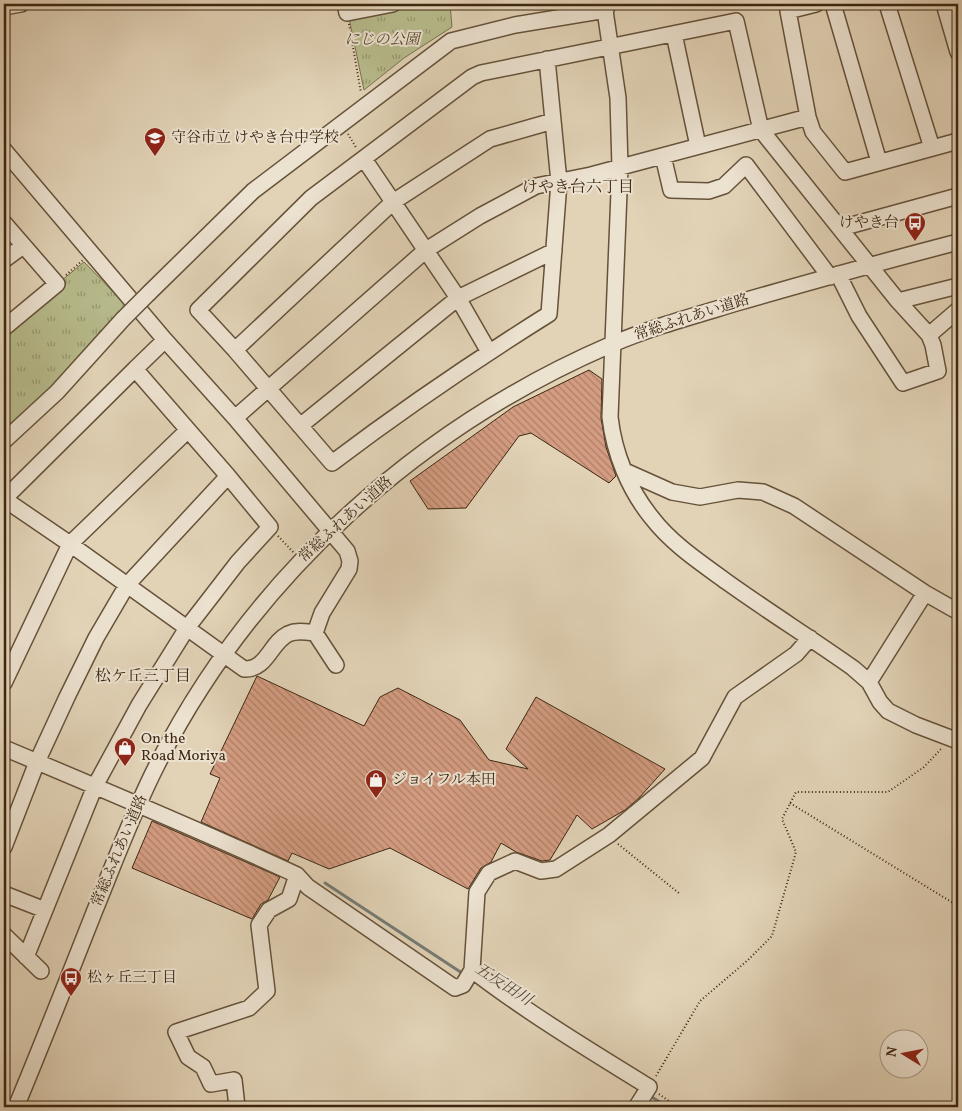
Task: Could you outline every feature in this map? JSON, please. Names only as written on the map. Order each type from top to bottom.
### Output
[{"type":"street","points":[[4,7],[19,4]]},
{"type":"street","points":[[346,9],[393,4]]},
{"type":"street","points":[[816,4],[788,11],[808,117],[813,132],[845,172],[958,141]]},
{"type":"street","points":[[833,4],[879,162]]},
{"type":"street","points":[[887,4],[932,148]]},
{"type":"street","points":[[944,4],[958,52]]},
{"type":"street","points":[[4,441],[57,392],[149,293],[253,191],[451,42],[515,25],[605,7],[618,98],[620,167],[610,417],[613,439],[637,498],[668,536],[706,567],[853,668],[869,682],[880,702],[888,711],[916,725],[955,739]]},
{"type":"street","points":[[547,59],[559,182],[550,314],[489,352],[402,411],[332,463],[198,310],[311,198],[472,77],[480,73],[547,59],[611,48],[736,22],[761,130],[898,301],[929,336],[933,345],[938,371],[903,382],[834,275],[746,164],[724,186],[716,189],[709,191],[672,190],[663,156]]},
{"type":"street","points":[[674,34],[698,146]]},
{"type":"street","points":[[235,418],[426,250],[480,216],[536,186],[620,167],[808,117]]},
{"type":"street","points":[[235,350],[393,202],[490,139],[553,121]]},
{"type":"street","points":[[4,150],[165,340],[235,418],[349,555],[349,569],[322,613],[315,633]]},
{"type":"street","points":[[364,159],[458,298],[489,352]]},
{"type":"street","points":[[841,228],[958,196]]},
{"type":"street","points":[[4,223],[57,284],[4,328]]},
{"type":"street","name":"常総ふれあい道路","points":[[16,1107],[138,806],[157,765],[178,727],[224,655],[264,603],[301,560],[330,531],[431,446],[482,412],[528,384],[612,344],[694,315],[958,242]]},
{"type":"street","points":[[4,260],[23,246]]},
{"type":"street","points":[[300,426],[458,298],[554,251]]},
{"type":"street","points":[[898,301],[958,286]]},
{"type":"street","points":[[929,336],[958,310]]},
{"type":"street","points":[[165,340],[4,499],[244,669],[254,669],[263,662],[288,634],[298,631],[315,633]]},
{"type":"street","points":[[26,956],[95,786],[139,705],[187,628],[238,562],[270,527],[135,369]]},
{"type":"street","points":[[4,683],[70,544],[188,430]]},
{"type":"street","points":[[625,471],[672,492],[700,497],[738,490],[763,492],[794,506],[925,593],[955,610],[958,606]]},
{"type":"street","points":[[4,847],[37,762],[66,697],[96,638],[128,585],[228,476]]},
{"type":"street","points":[[869,682],[925,593]]},
{"type":"street","points":[[315,633],[336,665]]},
{"type":"street","points":[[4,748],[138,806],[203,831],[297,875],[308,887],[455,988],[463,985],[472,970],[477,892],[489,873],[515,862],[541,871],[556,869],[609,835],[702,758],[736,697],[796,654],[810,638]]},
{"type":"street","points":[[237,1107],[234,1080],[211,1084],[203,1067],[188,1057],[176,1032],[249,1008],[267,991],[259,925],[269,910],[289,899],[297,875]]},
{"type":"street","points":[[4,894],[45,910]]},
{"type":"street","points":[[4,935],[41,971]]},
{"type":"street","points":[[472,970],[588,1050],[649,1087],[637,1106],[639,1107]]},
{"type":"path","points":[[605,7],[634,4]]},
{"type":"path","points":[[346,9],[364,108]]},
{"type":"path","points":[[341,124],[364,159]]},
{"type":"path","points":[[57,284],[85,259]]},
{"type":"path","points":[[270,527],[301,560]]},
{"type":"path","points":[[676,1107],[649,1087],[700,1000],[748,960],[772,936],[796,852],[782,818],[796,792],[888,792],[924,767],[955,739],[954,719],[958,717]]},
{"type":"path","points":[[790,803],[958,906]]},
{"type":"path","points":[[609,835],[623,850],[680,894]]},
{"type":"green space","name":"にじの公園","points":[[415,4],[450,4],[452,27],[404,58],[364,90],[349,18]]},
{"type":"green space","points":[[84,262],[126,305],[57,392],[4,441],[4,328]]},
{"type":"building","points":[[589,370],[602,379],[601,418],[606,447],[616,476],[609,483],[531,433],[519,436],[466,508],[428,509],[410,481],[513,407]]},
{"type":"building","name":"ジョイフル本田","points":[[257,676],[364,726],[380,697],[398,688],[460,720],[489,760],[528,769],[506,749],[536,697],[665,769],[639,798],[625,810],[592,829],[577,815],[550,860],[542,861],[516,852],[501,843],[491,862],[481,868],[468,889],[390,848],[329,869],[292,853],[288,861],[201,822],[220,778],[210,774]]},
{"type":"building","points":[[152,821],[280,877],[268,900],[261,904],[252,919],[132,868]]},
{"type":"waterway","name":"五反田川","points":[[325,883],[465,975]]},
{"type":"waterway","name":"五反田川","points":[[650,1096],[668,1107]]},
{"type":"place","name":"守谷市立 けやき台中学校","points":[[155,157]]},
{"type":"place","name":"けやき台","points":[[915,242]]},
{"type":"place","name":"On the Road Moriya","points":[[125,767]]},
{"type":"place","name":"ジョイフル本田","points":[[376,799]]},
{"type":"place","name":"松ヶ丘三丁目","points":[[71,997]]},
{"type":"district","name":"けやき台六丁目","points":[[578,188]]},
{"type":"district","name":"松ケ丘三丁目","points":[[143,677]]}]
